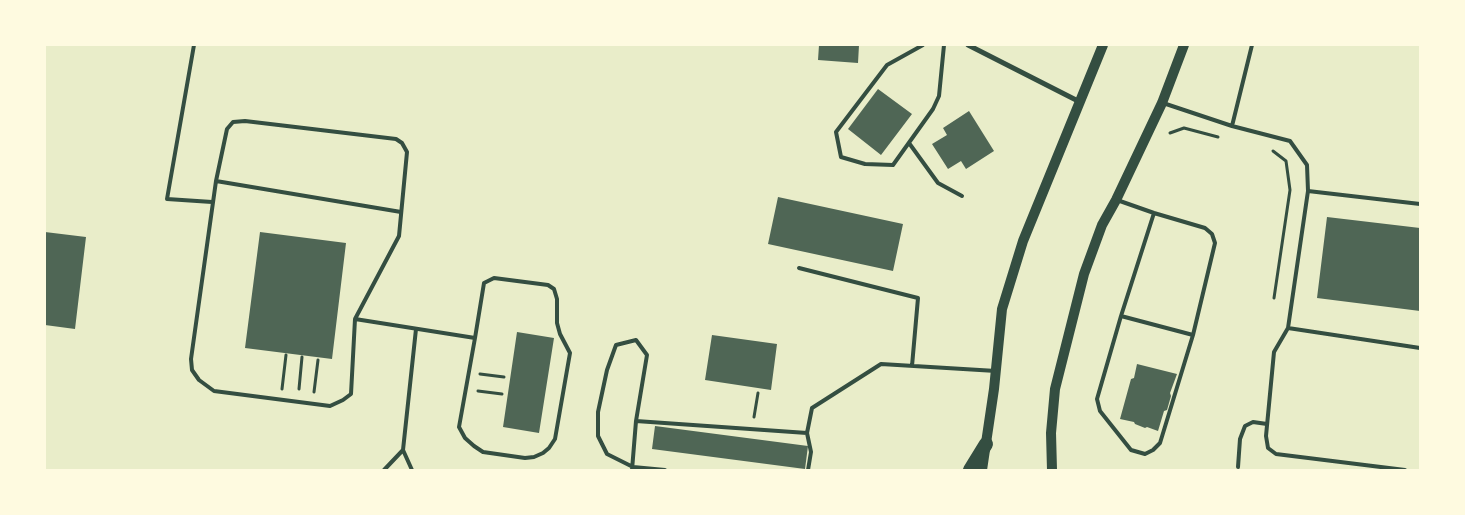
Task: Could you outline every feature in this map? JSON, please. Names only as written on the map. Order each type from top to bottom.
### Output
[{"type":"highway","points":[[970,470],[986,444]]},
{"type":"main road","points":[[982,470],[996,371],[1002,309],[1023,241],[1103,45]]},
{"type":"main road","points":[[1052,470],[1055,389],[1084,274],[1102,225],[1116,200],[1162,103],[1184,45]]},
{"type":"street","points":[[968,45],[1080,102]]},
{"type":"lane","points":[[194,45],[167,199],[212,202]]},
{"type":"lane","points":[[923,45],[888,65],[836,132],[841,157],[865,164],[893,165],[933,110],[939,96],[944,45]]},
{"type":"lane","points":[[1232,126],[1252,45]]},
{"type":"lane","points":[[1162,103],[1232,126],[1290,141],[1307,165],[1308,191],[1288,328],[1274,352],[1266,436],[1268,448],[1276,454],[1405,470]]},
{"type":"lane","points":[[245,121],[396,139],[402,143],[407,152],[399,236],[355,320],[351,394],[343,400],[330,406],[214,391],[199,380],[192,370],[191,359],[212,202],[227,129],[233,122],[245,121]]},
{"type":"lane","points":[[909,143],[938,183],[962,196]]},
{"type":"lane","points":[[216,181],[401,212]]},
{"type":"lane","points":[[1308,191],[1420,204]]},
{"type":"lane","points":[[1116,200],[1205,228],[1212,234],[1215,242],[1192,335],[1160,443],[1153,450],[1145,454],[1131,450],[1100,411],[1097,399],[1154,213]]},
{"type":"lane","points":[[799,268],[918,298],[912,366]]},
{"type":"lane","points":[[494,278],[548,285],[554,289],[557,299],[556,323],[570,353],[555,439],[549,448],[534,457],[525,458],[483,452],[465,438],[459,427],[469,372],[484,283],[494,278]]},
{"type":"lane","points":[[1121,316],[1192,335]]},
{"type":"lane","points":[[355,320],[475,338]]},
{"type":"lane","points":[[1288,328],[1420,348]]},
{"type":"lane","points":[[412,470],[403,450],[416,329]]},
{"type":"lane","points":[[632,468],[636,421],[647,355],[636,340],[616,345],[607,370],[598,412],[598,436],[607,454],[632,468],[665,470]]},
{"type":"lane","points":[[808,470],[811,452],[806,433],[812,408],[881,364],[996,371]]},
{"type":"lane","points":[[636,421],[806,433]]},
{"type":"lane","points":[[1238,467],[1240,439],[1245,426],[1254,422],[1267,424]]},
{"type":"lane","points":[[384,470],[403,450]]},
{"type":"path","points":[[1170,133],[1184,128],[1220,138]]},
{"type":"path","points":[[1264,149],[1274,151],[1286,161],[1290,190],[1274,298]]},
{"type":"path","points":[[281,400],[286,355]]},
{"type":"path","points":[[298,402],[302,357]]},
{"type":"path","points":[[313,404],[318,360]]},
{"type":"path","points":[[469,372],[504,377]]},
{"type":"path","points":[[466,389],[502,394]]},
{"type":"path","points":[[752,429],[758,393]]},
{"type":"building","points":[[819,45],[859,45],[858,63],[818,60]]},
{"type":"building","points":[[878,89],[912,114],[881,155],[848,129]]},
{"type":"building","points":[[969,111],[994,151],[966,169],[961,161],[948,169],[932,144],[947,135],[943,128]]},
{"type":"building","points":[[778,197],[903,224],[893,271],[768,244]]},
{"type":"building","points":[[1327,217],[1420,228],[1420,311],[1317,298]]},
{"type":"building","points":[[45,232],[86,237],[75,329],[45,325]]},
{"type":"building","points":[[260,232],[346,243],[332,359],[245,348]]},
{"type":"building","points":[[517,332],[554,338],[539,433],[503,427]]},
{"type":"building","points":[[712,335],[777,344],[771,390],[705,380]]},
{"type":"building","points":[[1137,364],[1177,374],[1170,393],[1171,396],[1167,410],[1164,411],[1158,431],[1120,419]]},
{"type":"building","points":[[655,426],[808,446],[805,469],[652,449]]}]
